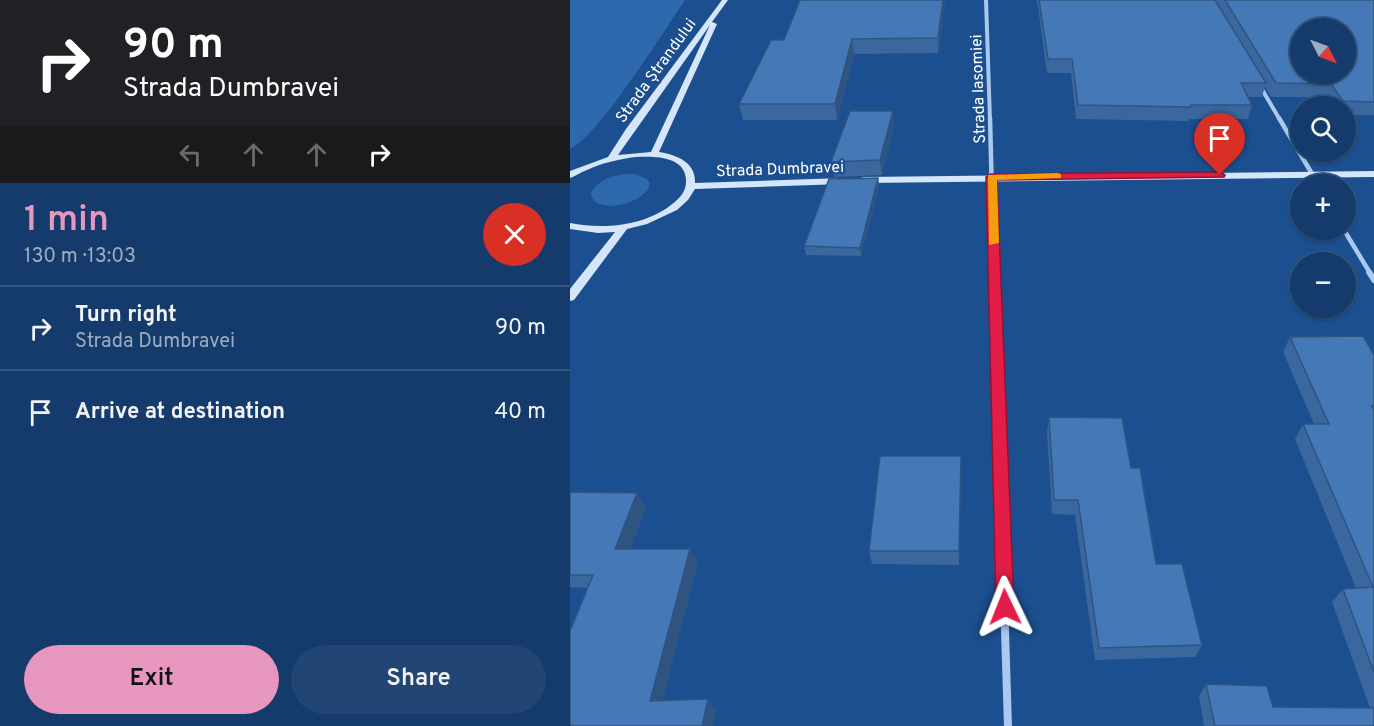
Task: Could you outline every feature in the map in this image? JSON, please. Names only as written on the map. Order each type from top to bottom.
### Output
[{"type":"main road","name":"Strada Ștrandului","points":[[654,154],[725,1]]},
{"type":"main road","name":"Strada Ștrandului","points":[[612,157],[628,131],[725,1]]},
{"type":"main road","points":[[570,175],[612,157],[654,154],[672,158],[685,165],[691,174],[691,186],[683,199],[668,211],[623,228],[602,230],[570,226]]},
{"type":"main road","name":"Strada Dumbravei","points":[[691,186],[991,177],[1290,174]]},
{"type":"main road","name":"Strada Dumbravei","points":[[1356,174],[1374,174]]},
{"type":"main road","points":[[570,297],[623,228]]},
{"type":"street","name":"Strada Iasomiei","points":[[986,0],[1008,726]]},
{"type":"street","points":[[1258,82],[1312,174]]},
{"type":"street","points":[[1350,240],[1374,280]]},
{"type":"shaded area","points":[[570,0],[685,0],[613,105],[597,125],[570,149]]},
{"type":"shaded area","points":[[635,174],[647,179],[650,183],[647,191],[640,197],[620,205],[609,206],[594,200],[591,193],[599,183],[616,176]]},
{"type":"building","points":[[800,0],[943,0],[938,38],[852,39],[835,104],[739,104],[771,40],[784,40]]},
{"type":"building","points":[[1039,0],[1215,0],[1266,83],[1241,83],[1252,105],[1191,105],[1192,107],[1078,105],[1072,59],[1048,59]]},
{"type":"building","points":[[1225,0],[1374,0],[1374,102],[1356,101],[1356,96],[1339,96],[1331,84],[1356,84],[1356,18],[1290,18],[1290,83],[1276,83]]},
{"type":"building","points":[[850,111],[893,111],[880,160],[831,162]]},
{"type":"building","points":[[878,178],[860,248],[804,246],[829,179]]},
{"type":"building","points":[[1363,336],[1374,355],[1374,406],[1372,406],[1374,411],[1374,672],[1343,589],[1373,587],[1303,424],[1329,424],[1290,337]]},
{"type":"building","points":[[1049,417],[1122,418],[1131,468],[1140,468],[1156,564],[1182,564],[1202,645],[1099,648],[1078,500],[1054,500]]},
{"type":"building","points":[[880,456],[961,456],[959,551],[869,551]]},
{"type":"building","points":[[570,492],[637,493],[615,549],[690,549],[650,701],[708,699],[702,726],[570,726],[570,631],[593,575],[570,575]]},
{"type":"building","points":[[1206,684],[1267,686],[1273,707],[1374,708],[1374,726],[1215,726]]},
{"type":"slow traffic","points":[[993,243],[991,177],[1057,176]]},
{"type":"route","points":[[1005,607],[991,177],[1220,175]]}]
